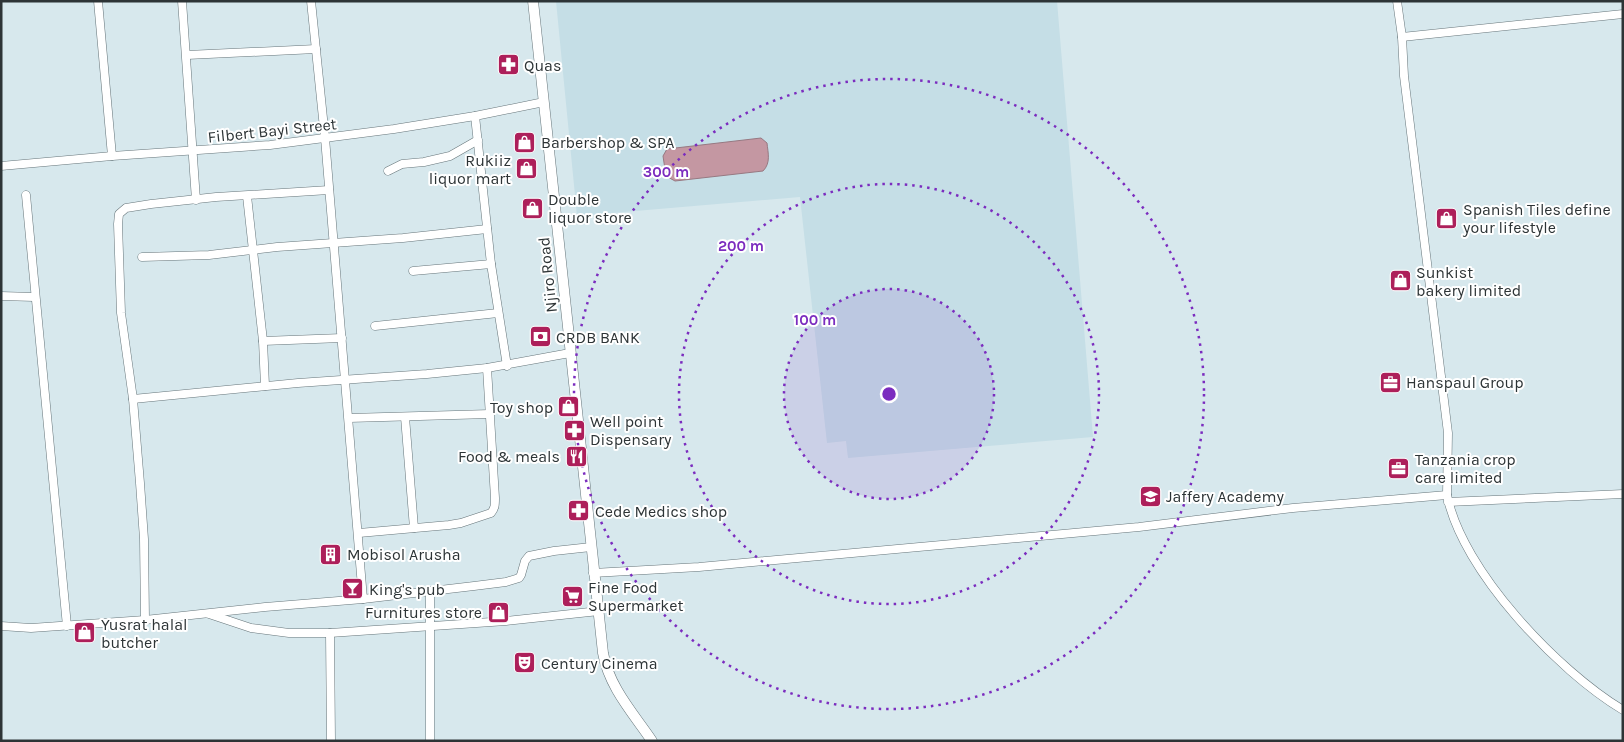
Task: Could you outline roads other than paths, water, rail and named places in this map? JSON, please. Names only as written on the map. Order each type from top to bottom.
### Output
[{"type":"street","points":[[98,1],[112,156]]},
{"type":"street","points":[[182,1],[196,200]]},
{"type":"street","points":[[311,1],[325,138],[364,599]]},
{"type":"street","name":"Njiro Road","points":[[533,1],[603,653],[609,677],[652,741]]},
{"type":"street","points":[[1397,1],[1402,37],[1404,76],[1448,433],[1447,499],[1457,529],[1470,553],[1504,602],[1523,624],[1590,688],[1623,710]]},
{"type":"street","points":[[1402,37],[1623,14]]},
{"type":"street","points":[[187,55],[316,49]]},
{"type":"street","name":"Filbert Bayi Street","points":[[1,166],[112,156],[253,147],[475,116],[544,102]]},
{"type":"street","points":[[475,116],[491,264],[507,366]]},
{"type":"street","points":[[388,171],[402,164],[424,162],[450,156],[478,140]]},
{"type":"street","points":[[145,620],[143,526],[133,399],[121,313],[119,214],[122,210],[131,206],[328,190]]},
{"type":"street","points":[[26,194],[34,297],[67,626]]},
{"type":"street","points":[[247,196],[254,250],[266,386]]},
{"type":"street","points":[[142,257],[209,255],[487,229]]},
{"type":"street","points":[[413,271],[491,264]]},
{"type":"street","points":[[1,296],[34,297]]},
{"type":"street","points":[[375,326],[498,313]]},
{"type":"street","points":[[263,340],[342,338]]},
{"type":"street","points":[[133,399],[507,366],[570,353]]},
{"type":"street","points":[[359,533],[461,523],[491,513],[495,508],[487,368]]},
{"type":"street","points":[[349,418],[490,414]]},
{"type":"street","points":[[405,417],[414,528]]},
{"type":"street","points":[[593,573],[698,567],[1139,527],[1292,508],[1447,499],[1623,494]]},
{"type":"street","points":[[1,626],[31,628],[145,620],[364,599],[506,582],[519,578],[522,575],[525,561],[529,556],[591,547]]},
{"type":"street","points":[[430,591],[430,741]]},
{"type":"street","points":[[206,613],[250,628],[289,632],[330,633],[506,621],[599,611]]},
{"type":"street","points":[[330,633],[331,741]]},
{"type":"place","name":"Quas","points":[[508,65]]},
{"type":"place","name":"Barbershop & SPA","points":[[525,142]]},
{"type":"place","name":"Rukiiz liquor mart","points":[[527,169]]},
{"type":"place","name":"Double liquor store","points":[[532,208]]},
{"type":"place","name":"Spanish Tiles define your lifestyle","points":[[1447,218]]},
{"type":"place","name":"Sunkist bakery limited","points":[[1400,281]]},
{"type":"place","name":"CRDB BANK","points":[[540,337]]},
{"type":"place","name":"Hanspaul Group","points":[[1390,382]]},
{"type":"place","name":"Toy shop","points":[[569,407]]},
{"type":"place","name":"Well point Dispensary","points":[[574,430]]},
{"type":"place","name":"Food & meals","points":[[576,456]]},
{"type":"place","name":"Tanzania crop care limited","points":[[1399,468]]},
{"type":"place","name":"Jaffery Academy","points":[[1150,496]]},
{"type":"place","name":"Cede Medics shop","points":[[579,511]]},
{"type":"place","name":"Mobisol Arusha","points":[[331,554]]},
{"type":"place","name":"King's pub","points":[[353,589]]},
{"type":"place","name":"Fine Food Supermarket","points":[[572,596]]},
{"type":"place","name":"Furnitures store","points":[[498,612]]},
{"type":"place","name":"Yusrat halal butcher","points":[[85,633]]},
{"type":"place","name":"Century Cinema","points":[[525,663]]}]
